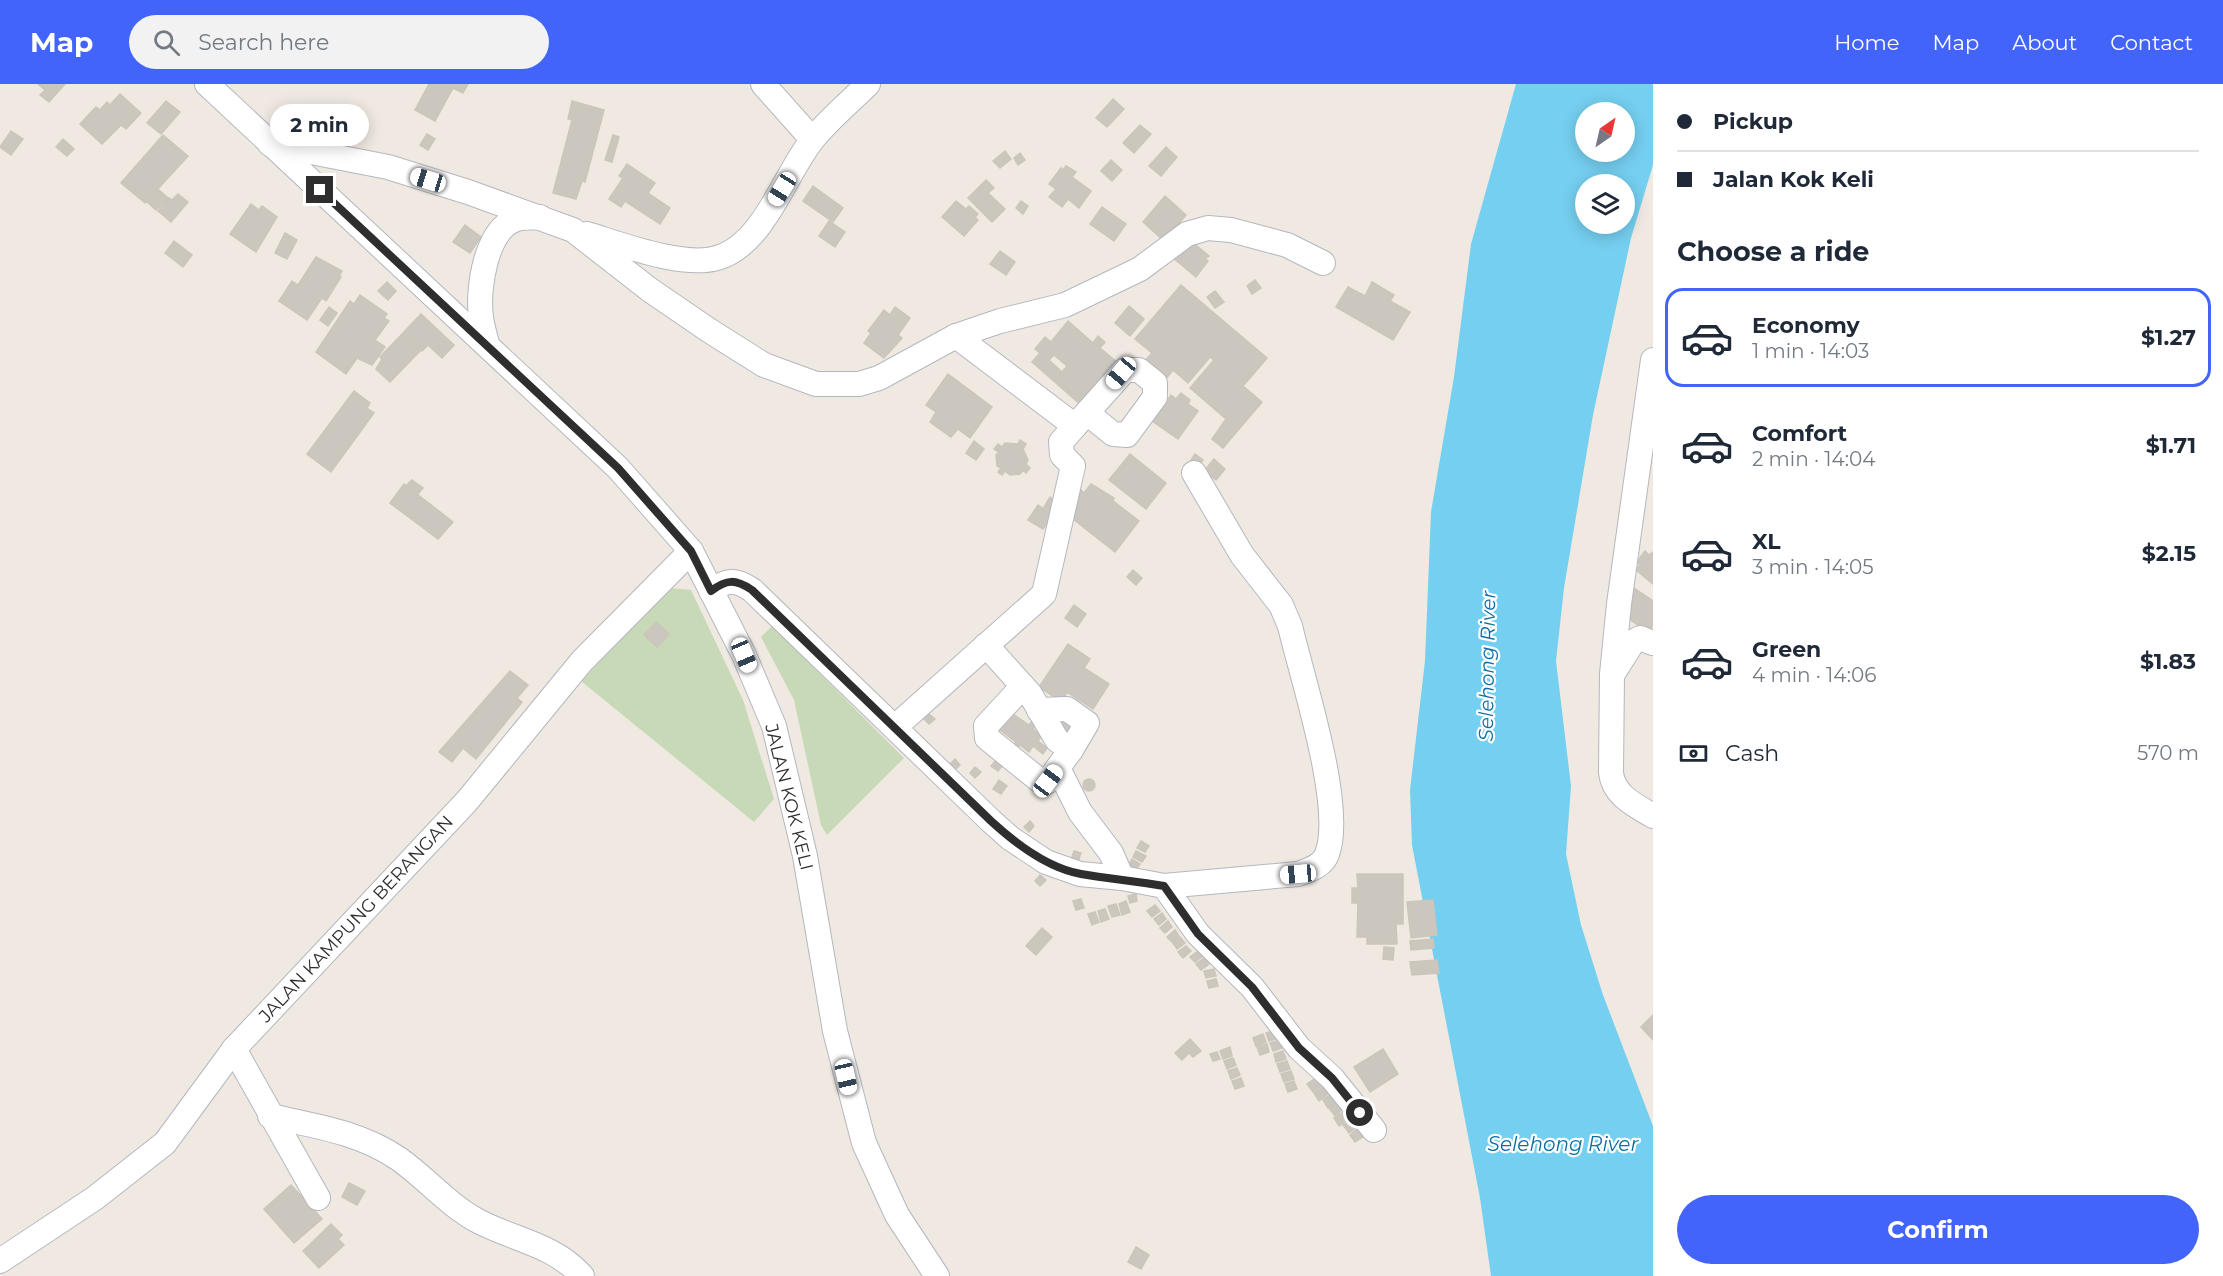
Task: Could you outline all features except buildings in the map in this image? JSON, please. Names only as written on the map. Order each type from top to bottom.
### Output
[{"type":"street","points":[[763,84],[812,140]]},
{"type":"street","points":[[270,144],[387,167],[573,230],[652,254],[681,259],[716,258],[740,245],[761,222],[812,140],[868,84]]},
{"type":"street","name":"JALAN KOK KELI","points":[[210,85],[270,144],[488,344],[618,468],[691,551],[744,655],[774,726],[805,856],[835,1031],[864,1143],[897,1215],[938,1276]]},
{"type":"street","points":[[488,344],[481,316],[480,292],[487,255],[499,231],[516,219],[540,218]]},
{"type":"street","points":[[573,230],[650,290],[710,331],[764,365],[796,379],[816,384],[859,384],[879,378],[956,336],[1065,305],[1140,268],[1187,234],[1208,228],[1257,236],[1287,244],[1323,263]]},
{"type":"street","points":[[895,727],[1044,594],[1073,466],[1062,456],[1061,442],[1081,420],[956,336]]},
{"type":"street","points":[[1653,360],[1619,604],[1612,674],[1612,782],[1622,796],[1653,816]]},
{"type":"street","points":[[711,591],[724,582],[731,581],[752,590],[991,821],[1046,862],[1080,874],[1122,878],[1164,886],[1298,874],[1318,866],[1327,856],[1332,832],[1330,788],[1286,616],[1273,594],[1242,555],[1194,473]]},
{"type":"street","name":"JALAN KAMPUNG BERANGAN","points":[[0,1261],[95,1198],[165,1143],[234,1049],[466,801],[582,661],[691,551]]},
{"type":"street","points":[[1612,674],[1633,642],[1640,638],[1653,643]]},
{"type":"street","points":[[986,645],[1023,686],[1057,740],[1080,812],[1112,853],[1122,878]]},
{"type":"street","points":[[1023,686],[986,726],[987,738],[1039,780],[1048,781],[1087,723],[1067,709],[1039,710]]},
{"type":"street","points":[[1164,886],[1198,934],[1252,987],[1299,1048],[1332,1078],[1374,1130]]},
{"type":"street","points":[[234,1049],[318,1198]]},
{"type":"street","points":[[270,1116],[350,1134],[376,1145],[400,1160],[436,1192],[476,1220],[558,1255],[582,1276]]},
{"type":"green space","points":[[671,588],[691,590],[743,700],[774,799],[754,822],[581,681]]},
{"type":"green space","points":[[772,626],[904,758],[827,835],[821,825],[794,700],[761,637]]},
{"type":"water","name":"Selehong River","points":[[1516,84],[1653,84],[1653,165],[1635,225],[1635,174],[1575,174],[1575,234],[1632,234],[1593,415],[1564,588],[1556,661],[1571,786],[1566,854],[1581,925],[1603,995],[1653,1126],[1653,1276],[1491,1276],[1480,1198],[1412,845],[1410,790],[1425,661],[1431,512],[1454,377],[1471,244]]},
{"type":"route","points":[[320,190],[488,344],[618,468],[691,551],[711,591],[724,582],[731,581],[740,582],[752,590],[991,821],[1010,838],[1046,862],[1080,874],[1122,878],[1164,886],[1198,934],[1252,987],[1299,1048],[1332,1078],[1360,1113]]}]
